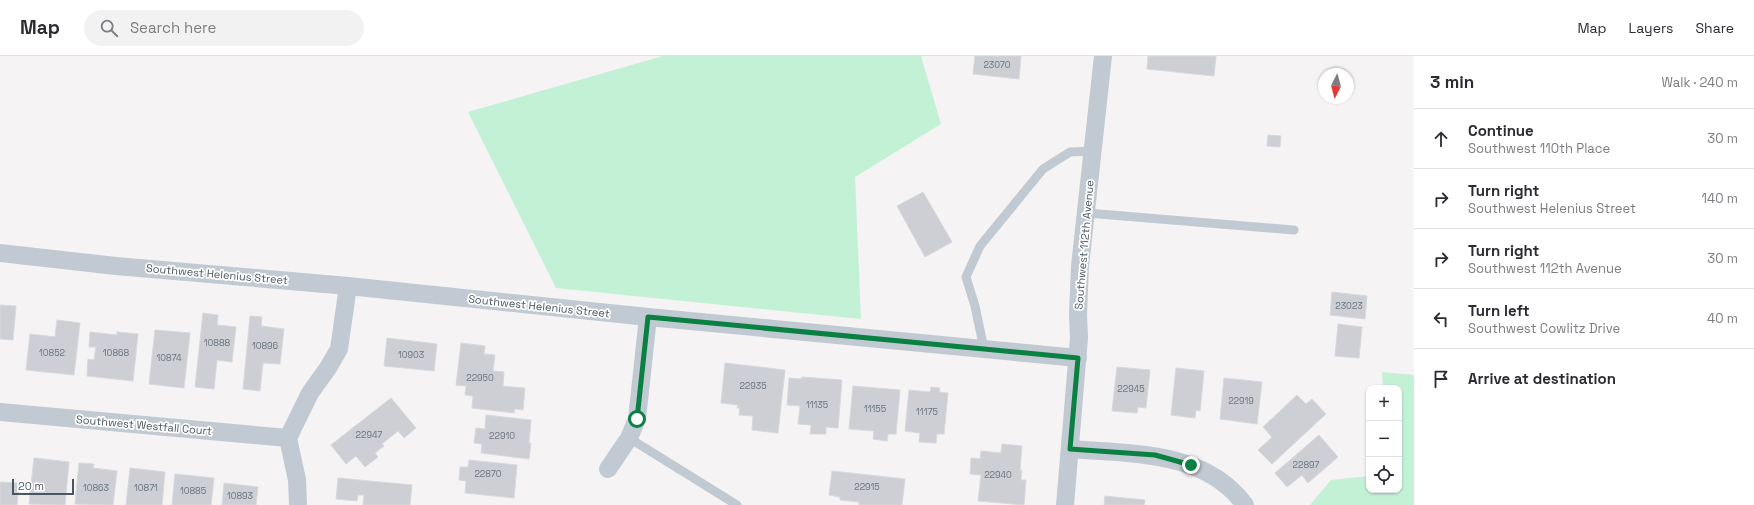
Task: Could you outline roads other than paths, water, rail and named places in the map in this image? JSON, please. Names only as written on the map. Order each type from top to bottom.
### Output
[{"type":"street","name":"Southwest 112th Avenue","points":[[1065,505],[1078,358],[1080,266],[1103,56]]},
{"type":"street","name":"Southwest Helenius Street","points":[[0,253],[116,266],[348,286],[648,317],[1078,358]]},
{"type":"street","points":[[298,505],[297,480],[288,438],[310,393],[339,349],[348,286]]},
{"type":"street","points":[[608,469],[629,438],[637,419],[648,317]]},
{"type":"street","name":"Southwest Westfall Court","points":[[0,412],[288,438]]},
{"type":"street","points":[[1070,449],[1155,455],[1191,465],[1220,479],[1239,496],[1245,505]]},
{"type":"lane","points":[[984,349],[975,306],[966,277],[980,246],[1043,169],[1070,152],[1093,151]]},
{"type":"lane","points":[[1087,213],[1294,230]]},
{"type":"lane","points":[[629,438],[737,505]]}]
